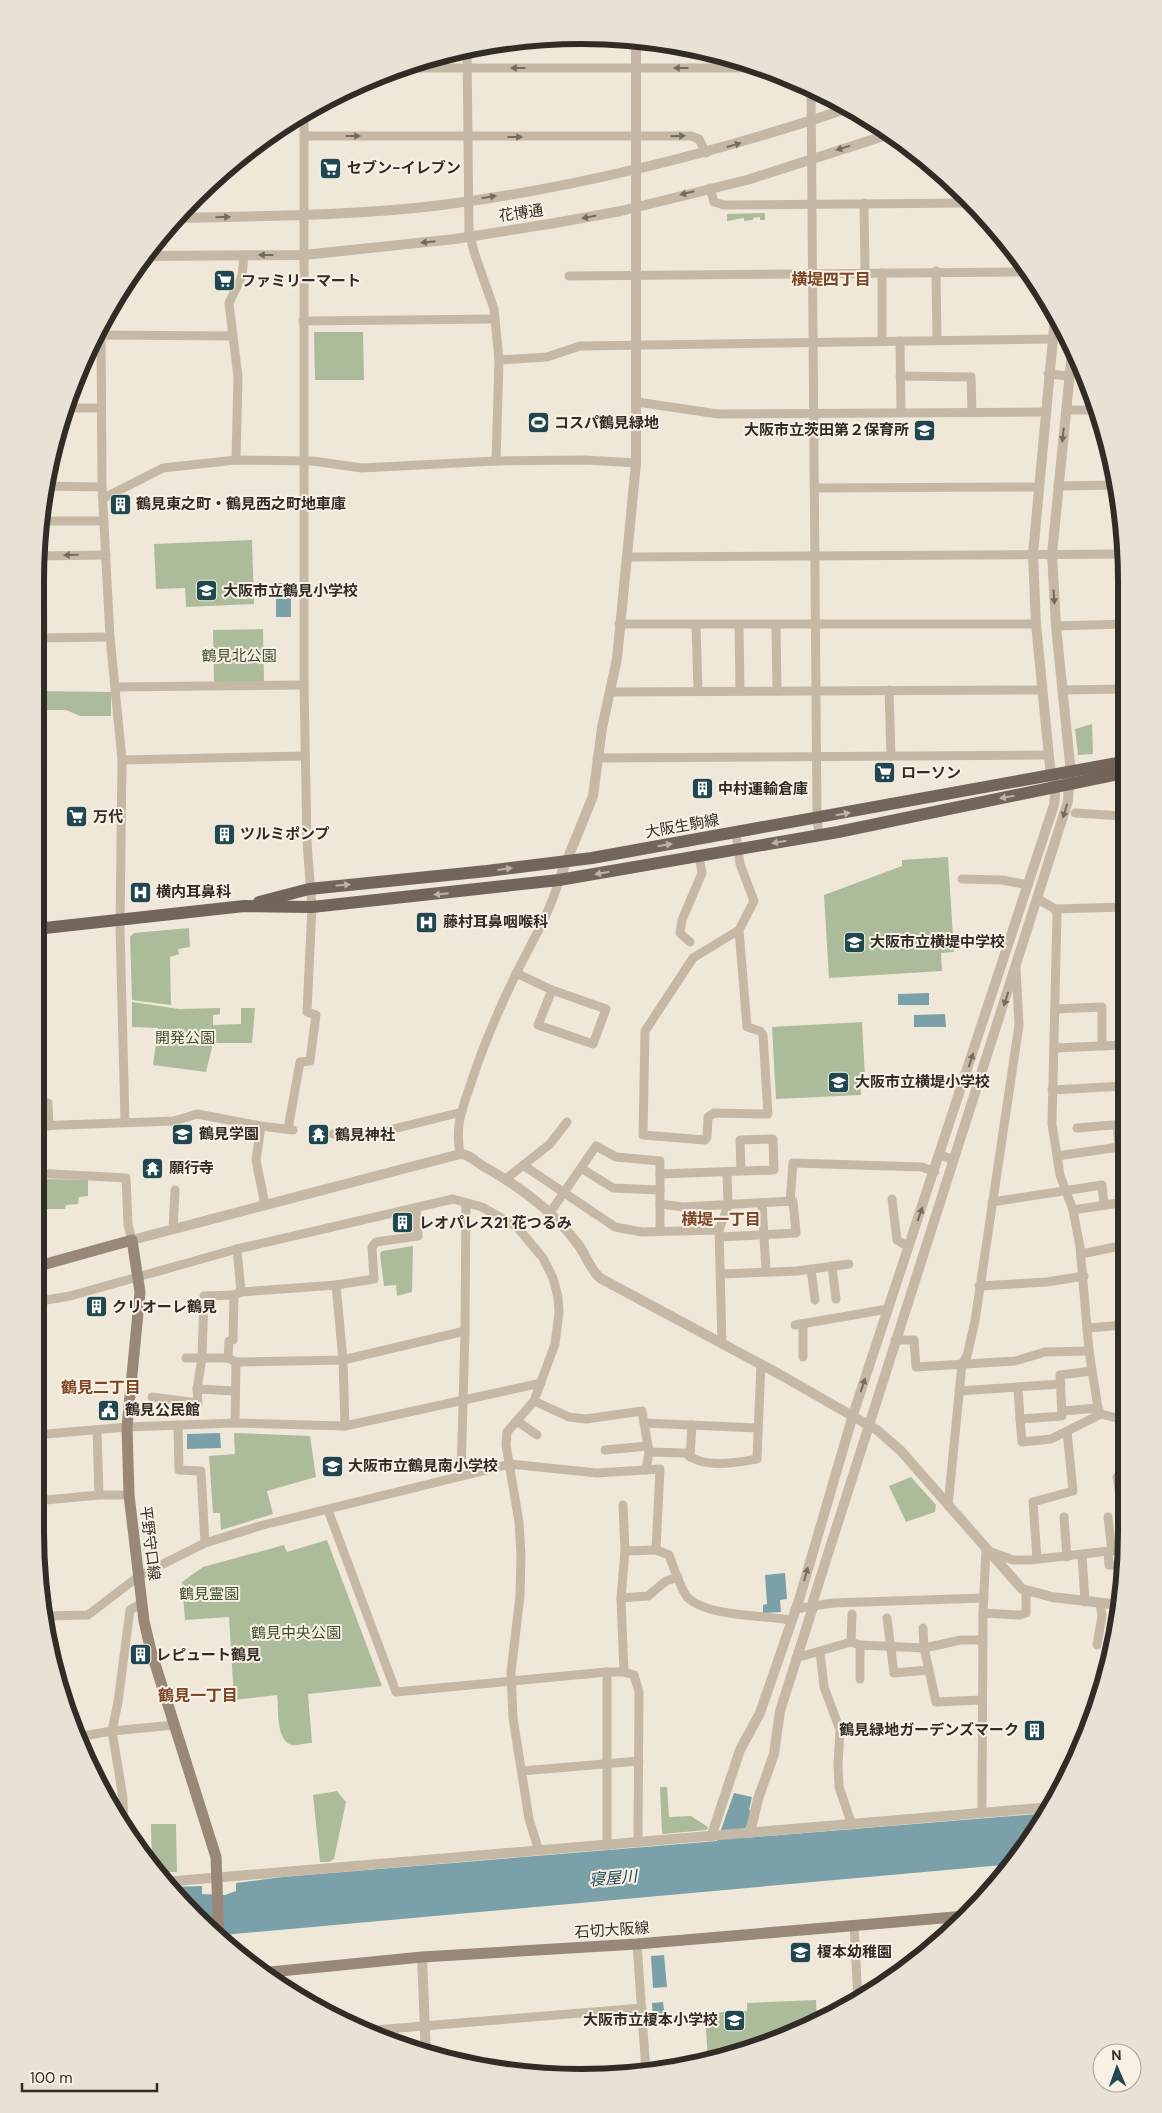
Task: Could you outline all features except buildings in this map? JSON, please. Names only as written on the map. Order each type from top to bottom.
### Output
[{"type":"main road","name":"大阪生駒線","points":[[1070,778],[1118,764]]},
{"type":"main road","name":"大阪生駒線","points":[[244,906],[308,888],[568,861],[817,818],[1070,778],[1118,773]]},
{"type":"main road","name":"大阪生駒線","points":[[44,928],[244,906],[312,907],[559,880],[819,835],[1052,781]]},
{"type":"main road","points":[[44,1264],[132,1240]]},
{"type":"main road","name":"平野守口線","points":[[132,1240],[139,1276],[140,1307],[132,1359],[127,1427],[129,1495],[142,1604],[151,1651],[216,1857],[219,1928]]},
{"type":"main road","name":"石切大阪線","points":[[275,1971],[422,1957],[637,1944],[956,1917]]},
{"type":"street","points":[[460,1154],[456,1133],[480,1057],[516,973],[554,898],[559,880],[593,796],[597,758],[618,659],[636,463],[636,47]]},
{"type":"street","points":[[467,56],[470,236],[494,309],[499,360],[496,461]]},
{"type":"street","points":[[422,68],[740,68]]},
{"type":"street","points":[[811,96],[815,412],[814,626],[817,818],[819,835]]},
{"type":"street","name":"花博通","points":[[185,218],[303,216],[436,205],[565,186],[706,153],[841,111]]},
{"type":"street","points":[[44,1126],[174,1120],[197,1114],[262,1126],[291,1129],[300,1062],[310,1060],[316,1015],[307,1012],[312,907],[308,888],[304,685],[304,121]]},
{"type":"street","points":[[304,136],[695,136],[699,139],[706,153]]},
{"type":"street","name":"花博通","points":[[154,256],[304,255],[555,224],[636,207],[710,188],[882,136]]},
{"type":"street","points":[[710,188],[713,201],[719,205],[963,203]]},
{"type":"street","points":[[864,203],[865,273]]},
{"type":"street","points":[[236,460],[238,376],[231,336],[228,303],[242,276],[244,255]]},
{"type":"street","points":[[936,272],[937,340]]},
{"type":"street","points":[[569,276],[1020,272]]},
{"type":"street","points":[[882,273],[882,341]]},
{"type":"street","points":[[304,321],[495,319]]},
{"type":"street","points":[[715,1836],[740,1750],[760,1713],[795,1609],[853,1415],[941,1155],[1054,806],[1036,624],[1033,554],[1037,487],[1053,325]]},
{"type":"street","points":[[105,332],[231,336]]},
{"type":"street","points":[[499,360],[547,357],[580,346],[1052,339]]},
{"type":"street","points":[[900,341],[901,412]]},
{"type":"street","points":[[99,343],[102,487],[110,637],[122,760],[120,919],[125,1121]]},
{"type":"street","points":[[747,1834],[774,1754],[775,1732],[796,1658],[813,1608],[813,1602],[868,1424],[1016,968],[1068,801],[1070,778],[1056,626],[1052,554],[1071,361]]},
{"type":"street","points":[[1048,374],[1069,376]]},
{"type":"street","points":[[900,376],[971,377],[972,412]]},
{"type":"street","points":[[637,402],[718,414],[1045,412]]},
{"type":"street","points":[[72,408],[100,408]]},
{"type":"street","points":[[1066,410],[1091,410]]},
{"type":"street","points":[[104,498],[163,468],[236,460],[303,461],[362,468],[496,461],[585,460],[636,463]]},
{"type":"street","points":[[1058,486],[1110,485]]},
{"type":"street","points":[[52,486],[102,487]]},
{"type":"street","points":[[815,488],[1037,487]]},
{"type":"street","points":[[47,521],[104,521]]},
{"type":"street","points":[[626,557],[1117,554]]},
{"type":"street","points":[[45,556],[106,555]]},
{"type":"street","points":[[620,624],[814,626],[1036,624]]},
{"type":"street","points":[[1056,626],[1118,624]]},
{"type":"street","points":[[696,625],[698,691]]},
{"type":"street","points":[[739,625],[740,691]]},
{"type":"street","points":[[776,625],[777,691]]},
{"type":"street","points":[[44,638],[110,637]]},
{"type":"street","points":[[115,687],[304,685]]},
{"type":"street","points":[[1063,690],[1118,689]]},
{"type":"street","points":[[889,690],[891,756]]},
{"type":"street","points":[[610,692],[1042,690]]},
{"type":"street","points":[[597,758],[1049,754]]},
{"type":"street","points":[[122,760],[305,756]]},
{"type":"street","points":[[1075,813],[1118,816]]},
{"type":"street","points":[[736,833],[740,864],[754,901],[739,930],[693,958],[645,1032],[643,1135],[704,1140],[708,1137],[708,1117],[714,1113],[768,1114],[763,1035],[760,1031],[747,1027],[739,930]]},
{"type":"street","points":[[690,942],[680,933],[682,920],[702,872],[699,856]]},
{"type":"street","points":[[962,879],[1030,880],[1044,878]]},
{"type":"street","points":[[1038,899],[1055,909],[1058,914],[1052,1124],[1057,1156],[1073,1210],[1081,1254],[1089,1351],[1100,1411]]},
{"type":"street","points":[[1055,909],[1118,907]]},
{"type":"street","points":[[948,1506],[962,1364],[970,1346],[1019,1025],[1016,968]]},
{"type":"street","points":[[516,973],[552,990],[606,1009],[594,1044],[538,1025],[552,990]]},
{"type":"street","points":[[1055,1009],[1102,1007],[1102,1046]]},
{"type":"street","points":[[1054,1048],[1118,1045]]},
{"type":"street","points":[[1052,1090],[1118,1086]]},
{"type":"street","points":[[44,1102],[48,1103],[49,1126]]},
{"type":"street","points":[[333,1134],[369,1135],[462,1112]]},
{"type":"street","points":[[507,1178],[550,1144],[567,1122]]},
{"type":"street","points":[[1077,1128],[1118,1124]]},
{"type":"street","points":[[262,1126],[256,1160],[265,1205]]},
{"type":"street","points":[[660,1174],[774,1170],[773,1139],[740,1140],[741,1171]]},
{"type":"street","points":[[549,1214],[596,1146],[616,1157],[660,1161],[660,1231]]},
{"type":"street","points":[[1057,1156],[1118,1147]]},
{"type":"street","points":[[44,1173],[126,1178],[128,1225],[132,1240],[460,1154],[467,1154],[480,1164],[507,1178],[549,1214],[577,1243],[594,1272],[600,1278],[761,1364],[868,1424],[901,1451],[986,1550],[1026,1591],[1085,1602],[1114,1604]]},
{"type":"street","points":[[941,1155],[953,1160]]},
{"type":"street","points":[[790,1202],[792,1164],[922,1167],[935,1172]]},
{"type":"street","points":[[523,1165],[615,1226],[642,1232],[796,1233],[793,1202],[683,1207],[660,1204]]},
{"type":"street","points":[[581,1168],[613,1188],[660,1190]]},
{"type":"street","points":[[722,1344],[719,1233],[728,1206],[726,1172]]},
{"type":"street","points":[[992,1202],[1102,1185],[1104,1205]]},
{"type":"street","points":[[173,1229],[174,1190]]},
{"type":"street","points":[[44,1300],[70,1296],[237,1249],[453,1199],[482,1207],[517,1227],[543,1258],[553,1278],[558,1297],[558,1330],[555,1344],[534,1401],[507,1432],[506,1445],[519,1522],[522,1565],[512,1682],[513,1718],[529,1819],[539,1852]]},
{"type":"street","points":[[892,1199],[898,1240],[909,1247]]},
{"type":"street","points":[[461,1476],[464,1401],[466,1203]]},
{"type":"street","points":[[1073,1210],[1118,1203]]},
{"type":"street","points":[[762,1204],[766,1271]]},
{"type":"street","points":[[152,1397],[198,1403],[197,1389],[202,1358],[204,1296],[336,1285],[374,1279],[372,1247],[376,1242],[418,1236],[416,1208]]},
{"type":"street","points":[[1081,1254],[1118,1246]]},
{"type":"street","points":[[235,1423],[235,1391],[229,1341],[233,1340],[238,1293],[237,1249]]},
{"type":"street","points":[[721,1274],[811,1269],[849,1264]]},
{"type":"street","points":[[832,1266],[836,1299]]},
{"type":"street","points":[[811,1269],[815,1300]]},
{"type":"street","points":[[979,1286],[1032,1284],[1084,1276]]},
{"type":"street","points":[[336,1285],[343,1360],[345,1426]]},
{"type":"street","points":[[803,1357],[799,1324],[888,1309]]},
{"type":"street","points":[[1087,1328],[1118,1326]]},
{"type":"street","points":[[186,1358],[343,1360],[465,1331]]},
{"type":"street","points":[[895,1340],[914,1340],[916,1366],[1015,1360],[1045,1352],[1089,1351]]},
{"type":"street","points":[[605,1450],[648,1449],[685,1453],[690,1457],[720,1464],[757,1459],[761,1364]]},
{"type":"street","points":[[1020,1419],[1062,1416],[1060,1375],[1092,1371]]},
{"type":"street","points":[[44,1434],[127,1427],[235,1423],[345,1426],[541,1383]]},
{"type":"street","points":[[960,1391],[1061,1384]]},
{"type":"street","points":[[1018,1387],[1022,1442],[1051,1439],[1100,1411]]},
{"type":"street","points":[[197,1389],[235,1391]]},
{"type":"street","points":[[534,1401],[569,1417],[586,1419],[642,1411],[648,1449],[646,1470]]},
{"type":"street","points":[[1062,1410],[1100,1411],[1118,1417]]},
{"type":"street","points":[[517,1421],[537,1435]]},
{"type":"street","points":[[644,1423],[758,1428]]},
{"type":"street","points":[[178,1425],[179,1470],[201,1471],[205,1543]]},
{"type":"street","points":[[690,1457],[692,1425]]},
{"type":"street","points":[[97,1430],[99,1495]]},
{"type":"street","points":[[1037,1560],[1033,1502],[1073,1491],[1067,1431]]},
{"type":"street","points":[[50,1616],[88,1615],[139,1576],[205,1543],[263,1525],[510,1464],[597,1473],[660,1469],[656,1550]]},
{"type":"street","points":[[44,1500],[99,1495],[129,1495]]},
{"type":"street","points":[[623,1505],[625,1551],[621,1598],[624,1672]]},
{"type":"street","points":[[328,1510],[396,1692],[608,1672],[624,1672],[634,1675],[639,1686],[638,1843]]},
{"type":"street","points":[[1064,1517],[1067,1557]]},
{"type":"street","points":[[1108,1517],[1109,1565],[1117,1565]]},
{"type":"street","points":[[625,1551],[656,1550],[669,1555],[686,1597],[697,1603],[737,1615],[790,1620]]},
{"type":"street","points":[[986,1550],[1013,1560],[1037,1560],[1117,1551]]},
{"type":"street","points":[[982,1813],[983,1613],[986,1550]]},
{"type":"street","points":[[1082,1555],[1085,1602]]},
{"type":"street","points":[[621,1598],[648,1596],[666,1581],[678,1577]]},
{"type":"street","points":[[983,1613],[1020,1615],[1026,1613],[1026,1591]]},
{"type":"street","points":[[795,1609],[832,1604],[984,1598]]},
{"type":"street","points":[[1097,1645],[1102,1616],[1100,1603]]},
{"type":"street","points":[[123,1813],[123,1798],[112,1731],[118,1702],[130,1610],[142,1604]]},
{"type":"street","points":[[852,1614],[860,1679]]},
{"type":"street","points":[[887,1618],[894,1673],[929,1670]]},
{"type":"street","points":[[923,1628],[924,1648],[936,1702],[982,1700]]},
{"type":"street","points":[[796,1658],[856,1644],[924,1648],[960,1640],[983,1640]]},
{"type":"street","points":[[820,1652],[824,1687],[840,1730],[839,1787],[852,1824]]},
{"type":"street","points":[[607,1846],[608,1672]]},
{"type":"street","points":[[84,1736],[175,1725]]},
{"type":"street","points":[[522,1771],[639,1761]]},
{"type":"street","points":[[174,1882],[218,1882],[715,1836],[1041,1809]]},
{"type":"street","points":[[854,1925],[858,1992]]},
{"type":"street","points":[[637,1944],[646,2065]]},
{"type":"street","points":[[422,1957],[426,2046]]},
{"type":"street","points":[[379,2030],[642,2008]]},
{"type":"green space","points":[[765,213],[765,220],[760,220],[760,217],[753,218],[753,220],[744,221],[744,218],[727,221],[727,214]]},
{"type":"green space","points":[[314,332],[363,332],[364,380],[315,380]]},
{"type":"green space","points":[[252,540],[254,604],[186,607],[185,588],[156,589],[154,544]]},
{"type":"green space","name":"鶴見北公園","points":[[263,629],[264,682],[214,683],[213,630]]},
{"type":"green space","points":[[44,691],[111,692],[111,716],[80,716],[66,710],[44,710]]},
{"type":"green space","points":[[1092,724],[1093,754],[1078,755],[1075,729]]},
{"type":"green space","points":[[948,857],[954,952],[941,953],[942,971],[829,978],[824,895],[902,866],[902,860]]},
{"type":"green space","points":[[189,928],[190,947],[178,949],[179,954],[170,957],[171,1005],[132,1000],[130,937],[134,933]]},
{"type":"green space","name":"開発公園","points":[[132,1002],[179,1009],[220,1008],[220,1014],[213,1015],[213,1025],[241,1024],[241,1008],[255,1008],[252,1043],[213,1043],[206,1072],[153,1065],[158,1028],[132,1027]]},
{"type":"green space","points":[[862,1022],[865,1078],[860,1079],[861,1095],[776,1099],[772,1027]]},
{"type":"green space","points":[[46,1179],[88,1180],[88,1196],[79,1197],[78,1204],[66,1205],[65,1209],[46,1209]]},
{"type":"green space","points":[[413,1246],[412,1292],[397,1296],[396,1285],[384,1286],[380,1254],[382,1251]]},
{"type":"green space","points":[[234,1433],[310,1436],[316,1477],[267,1491],[273,1514],[221,1530],[220,1513],[213,1513],[209,1456],[235,1454]]},
{"type":"green space","points":[[911,1477],[936,1505],[935,1512],[906,1522],[889,1486]]},
{"type":"green space","name":"鶴見中央公園","points":[[327,1540],[382,1686],[308,1694],[312,1743],[292,1745],[283,1737],[280,1730],[277,1695],[234,1700],[229,1617],[185,1620],[182,1582],[203,1567],[284,1545],[287,1552]]},
{"type":"green space","points":[[660,1787],[667,1787],[669,1817],[691,1816],[708,1827],[707,1830],[662,1834]]},
{"type":"green space","points":[[337,1791],[346,1802],[334,1859],[329,1862],[320,1862],[313,1795]]},
{"type":"green space","points":[[151,1824],[176,1824],[177,1872],[166,1872],[152,1854]]},
{"type":"green space","points":[[816,2000],[817,2015],[754,2041],[708,2054],[705,2013],[747,2011],[747,2003]]},
{"type":"water","points":[[276,583],[291,583],[291,617],[276,617]]},
{"type":"water","points":[[929,993],[929,1005],[898,1005],[898,994]]},
{"type":"water","points":[[945,1014],[946,1027],[914,1027],[914,1015]]},
{"type":"water","points":[[220,1433],[221,1448],[187,1449],[187,1434]]},
{"type":"water","points":[[785,1573],[787,1599],[780,1600],[781,1612],[763,1613],[763,1605],[767,1604],[765,1575]]},
{"type":"water","name":"寝屋川","points":[[734,1793],[752,1797],[749,1810],[751,1811],[743,1838],[1038,1814],[1002,1865],[227,1936],[178,1887],[202,1886],[202,1894],[225,1895],[236,1891],[236,1883],[282,1877],[717,1841]]},
{"type":"water","points":[[664,1955],[667,1987],[653,1988],[651,1956]]},
{"type":"water","points":[[663,2002],[665,2018],[653,2019],[652,2003]]},
{"type":"place","name":"セブン-イレブン","points":[[331,168]]},
{"type":"place","name":"ファミリーマート","points":[[225,281]]},
{"type":"place","name":"コスパ鶴見緑地","points":[[538,423]]},
{"type":"place","name":"大阪市立茨田第２保育所","points":[[925,430]]},
{"type":"place","name":"鶴見東之町・鶴見西之町地車庫","points":[[120,504]]},
{"type":"place","name":"大阪市立鶴見小学校","points":[[207,591]]},
{"type":"place","name":"ローソン","points":[[885,773]]},
{"type":"place","name":"中村運輸倉庫","points":[[702,789]]},
{"type":"place","name":"万代","points":[[77,817]]},
{"type":"place","name":"ツルミポンプ","points":[[224,834]]},
{"type":"place","name":"横内耳鼻科","points":[[140,892]]},
{"type":"place","name":"藤村耳鼻咽喉科","points":[[427,922]]},
{"type":"place","name":"大阪市立横堤中学校","points":[[854,942]]},
{"type":"place","name":"大阪市立横堤小学校","points":[[839,1082]]},
{"type":"place","name":"鶴見学園","points":[[183,1134]]},
{"type":"place","name":"鶴見神社","points":[[319,1135]]},
{"type":"place","name":"願行寺","points":[[153,1168]]},
{"type":"place","name":"レオパレス21 花つるみ","points":[[403,1223]]},
{"type":"place","name":"クリオーレ鶴見","points":[[96,1307]]},
{"type":"place","name":"鶴見公民館","points":[[109,1410]]},
{"type":"place","name":"大阪市立鶴見南小学校","points":[[332,1466]]},
{"type":"place","name":"レピュート鶴見","points":[[140,1655]]},
{"type":"place","name":"鶴見緑地ガーデンズマーク","points":[[1035,1730]]},
{"type":"place","name":"榎本幼稚園","points":[[801,1952]]},
{"type":"place","name":"大阪市立榎本小学校","points":[[734,2020]]},
{"type":"district","name":"横堤四丁目","points":[[831,279]]},
{"type":"district","name":"横堤一丁目","points":[[721,1219]]},
{"type":"district","name":"鶴見二丁目","points":[[101,1387]]},
{"type":"district","name":"鶴見一丁目","points":[[198,1695]]},
{"type":"park label","name":"鶴見霊園","points":[[209,1594]]}]
